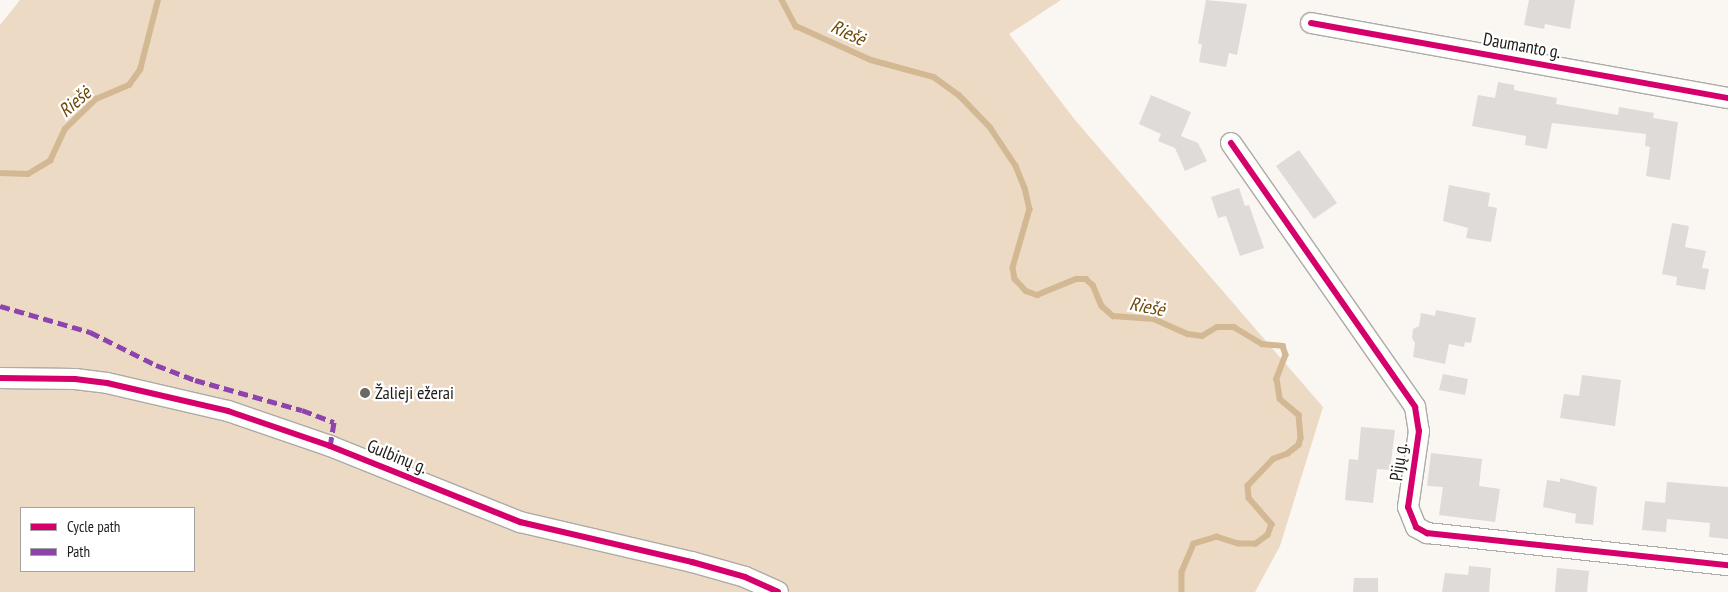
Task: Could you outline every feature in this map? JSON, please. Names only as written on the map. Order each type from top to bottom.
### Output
[{"type":"street","name":"Daumanto g.","points":[[1311,23],[1728,98]]},
{"type":"street","name":"Pijų g.","points":[[1231,143],[1415,407],[1419,431],[1408,507],[1416,527],[1427,533],[1728,565]]},
{"type":"street","name":"Gulbinų g.","points":[[0,378],[75,379],[107,383],[228,412],[330,446],[520,522],[692,562],[745,577],[778,592]]},
{"type":"shaded area","points":[[20,0],[1061,0],[1009,34],[1075,120],[1323,407],[1280,546],[1255,592],[0,592],[0,25]]},
{"type":"building","points":[[1206,0],[1247,4],[1237,55],[1229,53],[1226,67],[1199,62],[1202,44],[1198,44]]},
{"type":"building","points":[[1529,0],[1575,0],[1570,29],[1545,24],[1544,29],[1524,25]]},
{"type":"building","points":[[1498,82],[1514,85],[1514,90],[1557,98],[1556,104],[1618,115],[1619,107],[1654,113],[1653,118],[1678,122],[1670,180],[1646,176],[1650,147],[1645,146],[1646,134],[1552,123],[1547,149],[1525,145],[1526,136],[1472,126],[1478,95],[1495,98]]},
{"type":"building","points":[[1151,95],[1191,112],[1181,136],[1198,143],[1207,161],[1185,171],[1175,148],[1158,141],[1161,134],[1139,124]]},
{"type":"building","points":[[1299,150],[1337,203],[1314,219],[1276,166]]},
{"type":"building","points":[[1449,185],[1490,193],[1488,206],[1497,208],[1491,242],[1466,238],[1468,228],[1443,221]]},
{"type":"building","points":[[1239,188],[1245,206],[1249,205],[1264,248],[1240,256],[1226,216],[1218,218],[1211,197]]},
{"type":"building","points":[[1672,223],[1689,226],[1685,247],[1706,251],[1702,268],[1709,269],[1705,290],[1676,285],[1677,277],[1662,274]]},
{"type":"building","points":[[1436,310],[1476,318],[1471,343],[1465,342],[1464,347],[1449,344],[1445,364],[1413,357],[1415,343],[1412,338],[1413,329],[1419,326],[1421,313],[1435,316]]},
{"type":"building","points":[[1443,374],[1468,379],[1465,395],[1439,390]]},
{"type":"building","points":[[1582,375],[1621,380],[1615,426],[1560,418],[1564,394],[1579,396]]},
{"type":"building","points":[[1361,427],[1395,430],[1390,470],[1377,469],[1373,503],[1345,500],[1349,459],[1358,460]]},
{"type":"building","points":[[1431,453],[1482,459],[1479,486],[1500,489],[1495,522],[1439,515],[1443,487],[1427,486]]},
{"type":"building","points":[[1560,478],[1597,487],[1593,525],[1575,523],[1576,514],[1543,507],[1547,480],[1560,482]]},
{"type":"building","points":[[1667,482],[1728,487],[1728,539],[1709,537],[1710,523],[1667,519],[1666,532],[1642,530],[1645,501],[1665,503]]},
{"type":"building","points":[[1469,566],[1491,568],[1489,592],[1442,592],[1445,573],[1468,575]]},
{"type":"building","points":[[1557,568],[1589,571],[1587,592],[1555,592]]},
{"type":"building","points":[[1354,578],[1378,578],[1378,592],[1353,592]]},
{"type":"waterway","name":"Riešė","points":[[0,173],[28,174],[50,161],[65,129],[96,99],[129,85],[140,70],[158,0]]},
{"type":"waterway","name":"Riešė","points":[[782,0],[796,26],[871,60],[934,77],[959,95],[990,127],[1016,166],[1025,188],[1030,209],[1013,268],[1015,279],[1026,291],[1037,295],[1076,279],[1086,279],[1093,285],[1102,306],[1113,316],[1154,319],[1188,334],[1202,336],[1217,327],[1234,327],[1262,344],[1283,346],[1286,355],[1277,379],[1280,399],[1299,415],[1301,438],[1299,445],[1288,454],[1274,459],[1248,486],[1249,498],[1272,524],[1268,535],[1256,544],[1238,544],[1217,537],[1194,544],[1182,572],[1182,592]]},
{"type":"marked path","points":[[0,306],[90,332],[156,365],[195,380],[302,410],[334,422],[330,446]]},
{"type":"cycle path","points":[[1311,23],[1728,98]]},
{"type":"cycle path","points":[[1231,143],[1415,407],[1419,431],[1408,507],[1416,527],[1427,533],[1728,565]]},
{"type":"cycle path","points":[[0,378],[75,379],[107,383],[228,411],[330,446],[520,522],[692,562],[745,577],[778,592]]},
{"type":"place","name":"Žalieji ežerai","points":[[365,393]]}]
